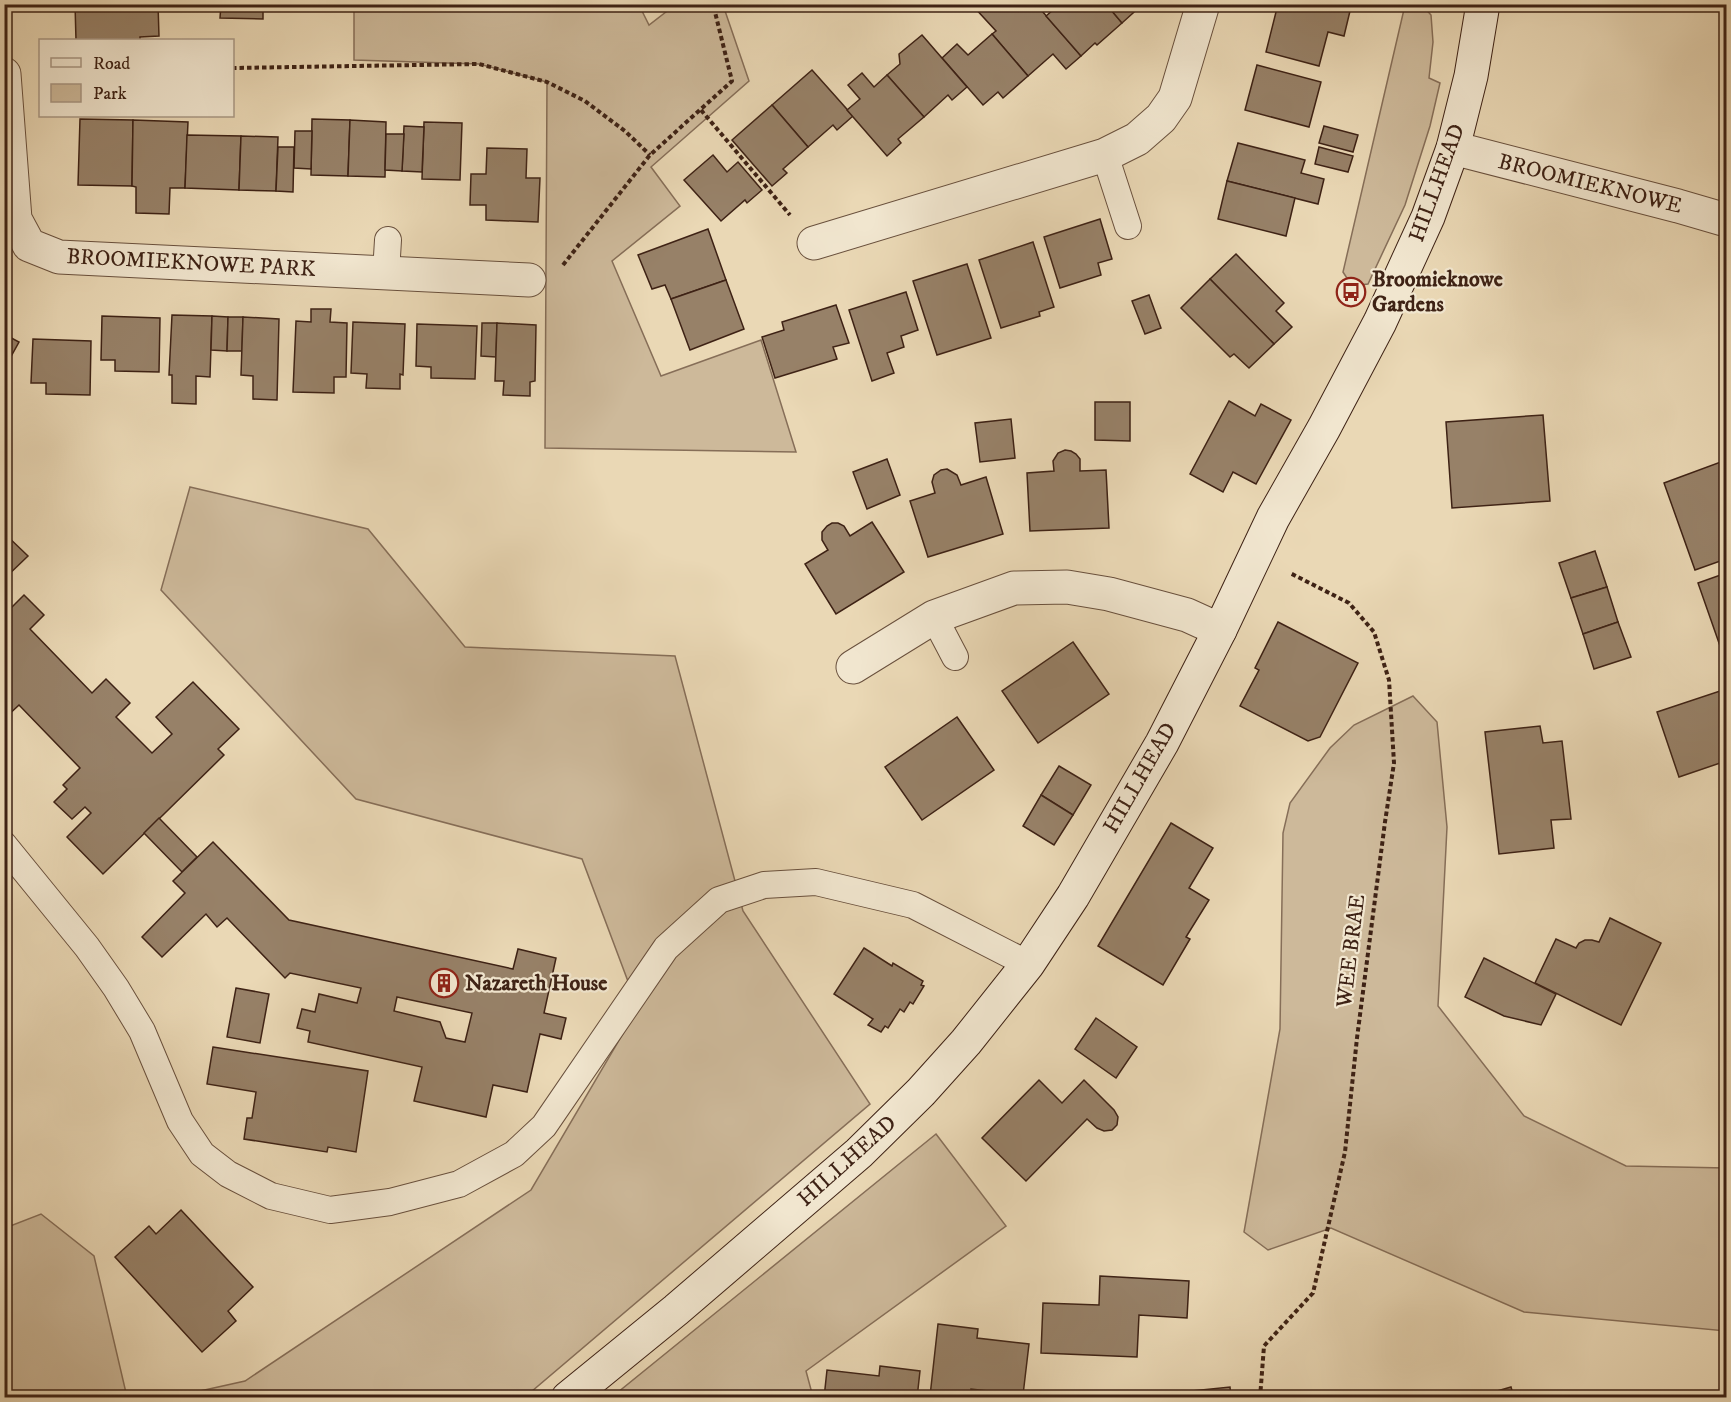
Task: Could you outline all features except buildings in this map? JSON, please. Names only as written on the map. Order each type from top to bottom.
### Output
[{"type":"street","points":[[814,243],[1105,155],[1137,138],[1161,118],[1174,98],[1203,4]]},
{"type":"street","name":"HILLHEAD","points":[[568,1398],[676,1310],[859,1153],[921,1092],[966,1042],[1028,964],[1073,896],[1156,753],[1220,630],[1273,518],[1380,322],[1428,217],[1453,148],[1471,76],[1483,4]]},
{"type":"street","name":"BROOMIEKNOWE PARK","points":[[4,74],[15,219],[29,245],[59,257],[529,280]]},
{"type":"street","name":"BROOMIEKNOWE","points":[[1453,148],[1726,220]]},
{"type":"street","points":[[853,666],[934,617],[1014,588],[1067,587],[1109,594],[1187,615],[1220,630]]},
{"type":"lane","points":[[1105,155],[1128,226]]},
{"type":"lane","points":[[386,273],[388,240]]},
{"type":"lane","points":[[934,617],[955,657]]},
{"type":"lane","points":[[4,845],[87,946],[117,988],[142,1031],[180,1121],[202,1154],[228,1174],[271,1197],[330,1210],[390,1202],[459,1184],[514,1154],[544,1126],[666,948],[719,900],[764,885],[816,882],[913,905],[1028,964]]},
{"type":"path","points":[[529,280],[548,284],[650,155],[732,81],[713,4]]},
{"type":"path","points":[[234,68],[479,64],[547,82],[585,101],[625,131],[650,155]]},
{"type":"path","points":[[701,110],[814,243]]},
{"type":"path","name":"WEE BRAE","points":[[1255,556],[1349,603],[1374,632],[1389,680],[1394,763],[1357,1038],[1345,1152],[1313,1293],[1264,1346],[1260,1398]]},
{"type":"green space","points":[[354,5],[639,5],[649,25],[675,5],[723,5],[749,81],[651,167],[680,206],[612,261],[661,376],[761,340],[796,452],[545,448],[547,82],[479,64],[354,60]]},
{"type":"green space","points":[[1405,5],[1422,5],[1431,15],[1433,42],[1429,78],[1440,83],[1430,126],[1405,205],[1368,284],[1352,286],[1343,272]]},
{"type":"green space","points":[[190,487],[368,529],[465,647],[675,656],[743,911],[870,1104],[525,1397],[173,1397],[245,1381],[531,1190],[638,1008],[582,859],[356,799],[161,590]]},
{"type":"green space","points":[[1413,696],[1437,722],[1447,827],[1438,1006],[1524,1116],[1626,1166],[1726,1168],[1726,1331],[1524,1312],[1331,1228],[1268,1250],[1244,1232],[1280,1029],[1283,833],[1290,803],[1330,748],[1354,725]]},
{"type":"green space","points":[[936,1134],[1006,1226],[806,1371],[813,1397],[612,1397]]},
{"type":"green space","points":[[41,1214],[94,1256],[127,1397],[5,1397],[5,1228]]},
{"type":"place","name":"Broomieknowe Gardens","points":[[1351,292]]},
{"type":"place","name":"Nazareth House","points":[[444,983]]}]
